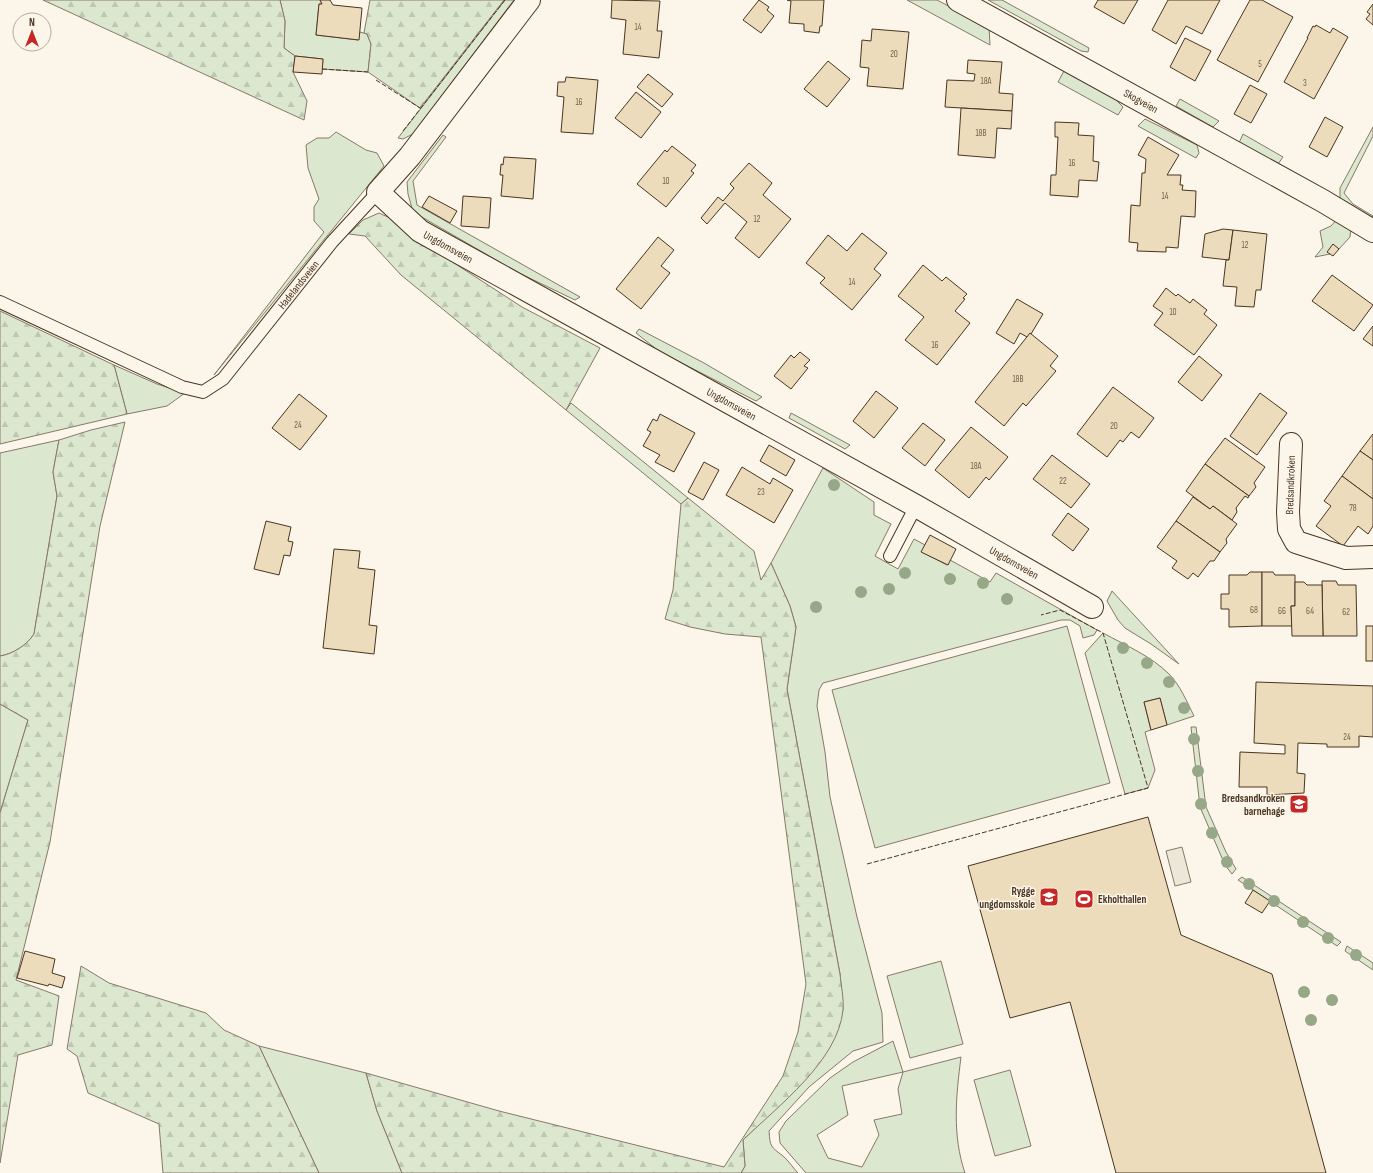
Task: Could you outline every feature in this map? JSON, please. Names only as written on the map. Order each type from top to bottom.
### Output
[{"type":"street","name":"Hadelandsveien","points":[[378,192],[410,156],[529,0]]},
{"type":"street","name":"Skogveien","points":[[958,0],[1323,201],[1373,231]]},
{"type":"street","name":"Ungdomsveien","points":[[378,192],[426,234],[916,506],[1092,607]]},
{"type":"street","name":"Bredsandkroken","points":[[1291,444],[1288,512],[1289,529],[1296,542],[1346,558],[1373,557]]},
{"type":"lane","name":"Hadelandsveien","points":[[0,302],[182,387],[203,392],[223,379],[332,242],[378,192]]},
{"type":"lane","points":[[890,556],[916,506]]},
{"type":"green space","points":[[43,0],[280,0],[285,21],[284,48],[295,56],[293,72],[307,101],[304,120]]},
{"type":"green space","points":[[280,0],[320,0],[322,4],[319,4],[316,35],[358,40],[360,32],[367,34],[371,44],[368,72],[322,69],[323,59],[295,56],[284,48],[285,21]]},
{"type":"green space","points":[[370,0],[504,0],[420,108],[368,72],[371,44],[367,34],[364,33]]},
{"type":"green space","points":[[505,0],[514,0],[413,134],[403,139],[398,138]]},
{"type":"green space","points":[[907,0],[937,0],[989,27],[990,45]]},
{"type":"green space","points":[[988,0],[1002,0],[1089,48],[1088,52],[1081,51]]},
{"type":"green space","points":[[1064,71],[1115,99],[1123,107],[1118,115],[1058,82]]},
{"type":"green space","points":[[1180,99],[1219,121],[1213,127],[1176,106]]},
{"type":"green space","points":[[1145,119],[1197,145],[1199,153],[1196,158],[1138,126]]},
{"type":"green space","points":[[1373,127],[1373,136],[1344,193],[1353,204],[1373,216],[1373,222],[1340,203],[1340,188]]},
{"type":"green space","points":[[336,132],[366,150],[377,153],[384,166],[214,375],[324,232],[314,221],[314,207],[319,199],[308,168],[306,145],[317,138],[329,138]]},
{"type":"green space","points":[[1243,134],[1283,157],[1278,164],[1239,143]]},
{"type":"green space","points":[[443,135],[446,137],[413,181],[417,205],[580,297],[575,300],[519,273],[413,212],[408,194],[407,182]]},
{"type":"green space","points":[[379,213],[390,218],[414,237],[522,307],[600,348],[566,410],[401,275],[365,236],[349,234],[363,220]]},
{"type":"green space","points":[[1338,218],[1351,227],[1350,237],[1339,249],[1333,245],[1330,254],[1315,257],[1323,247],[1320,231],[1331,226]]},
{"type":"green space","points":[[0,311],[114,365],[127,414],[0,444]]},
{"type":"green space","points":[[639,329],[704,363],[762,397],[756,401],[660,352],[636,333]]},
{"type":"green space","points":[[114,365],[157,384],[185,393],[167,406],[127,414]]},
{"type":"green space","points":[[571,403],[688,498],[681,504],[566,410]]},
{"type":"green space","points":[[791,413],[850,445],[845,449],[789,418]]},
{"type":"green space","points":[[125,422],[100,526],[50,842],[16,980],[59,996],[52,1045],[18,1055],[0,1163],[0,813],[28,720],[0,704],[0,656],[19,648],[28,642],[34,634],[57,496],[53,472],[59,440],[91,430]]},
{"type":"green space","points":[[59,440],[53,472],[57,496],[34,634],[28,642],[19,648],[0,656],[0,453]]},
{"type":"green space","points":[[823,468],[874,502],[874,515],[891,524],[875,556],[898,569],[914,539],[925,545],[922,552],[947,565],[950,560],[990,582],[996,573],[1097,630],[1094,635],[1083,638],[1080,626],[1070,620],[1061,620],[823,683],[819,690],[817,706],[825,752],[830,797],[857,917],[882,1013],[883,1042],[853,1051],[809,1087],[769,1131],[772,1146],[798,1173],[741,1173],[745,1166],[743,1140],[806,1079],[843,1010],[840,974],[787,689],[796,627],[790,606],[771,563]]},
{"type":"green space","points":[[688,498],[754,551],[761,580],[771,563],[790,606],[796,627],[787,689],[840,974],[843,1010],[839,1029],[830,1047],[818,1065],[789,1097],[743,1140],[745,1166],[741,1173],[402,1173],[377,1111],[366,1073],[499,1111],[724,1167],[783,1076],[798,1032],[806,984],[761,637],[725,634],[690,627],[665,619],[673,590],[681,504]]},
{"type":"green space","points":[[1112,591],[1179,664],[1125,628],[1118,620],[1107,601]]},
{"type":"green space","points":[[1067,626],[1110,783],[875,848],[832,690]]},
{"type":"green space","points":[[1103,633],[1146,656],[1169,674],[1180,688],[1194,716],[1167,725],[1160,698],[1144,702],[1151,730],[1145,732],[1155,770],[1148,788],[1125,794],[1085,653]]},
{"type":"green space","points":[[0,704],[28,720],[0,813]]},
{"type":"green space","points":[[1191,727],[1196,727],[1206,807],[1226,852],[1236,869],[1232,874],[1225,865],[1200,807]]},
{"type":"green space","points":[[1242,877],[1341,942],[1337,946],[1238,880]]},
{"type":"green space","points":[[1347,946],[1373,963],[1373,970],[1345,951]]},
{"type":"green space","points":[[941,961],[963,1044],[910,1058],[887,976]]},
{"type":"green space","points":[[81,966],[109,983],[206,1013],[224,1030],[259,1046],[319,1173],[163,1173],[159,1124],[88,1093],[77,1056],[67,1049]]},
{"type":"green space","points":[[893,1041],[903,1072],[961,1057],[956,1115],[958,1144],[965,1173],[806,1173],[780,1143],[779,1132],[786,1121],[830,1078],[853,1062]],"holes":[[[903,1072],[898,1089],[902,1114],[874,1120],[879,1135],[862,1167],[828,1158],[817,1135],[848,1115],[842,1086]]]},
{"type":"green space","points":[[259,1046],[366,1073],[377,1111],[402,1173],[319,1173]]},
{"type":"green space","points":[[1010,1070],[1031,1146],[995,1156],[974,1080]]},
{"type":"shaded area","points":[[1182,847],[1191,882],[1175,886],[1166,851]]},
{"type":"building","points":[[320,0],[330,0],[333,5],[362,8],[359,40],[316,35],[319,4],[322,4]]},
{"type":"building","points":[[612,0],[660,1],[657,31],[662,31],[659,58],[623,54],[626,20],[611,18]]},
{"type":"building","points":[[759,0],[769,7],[767,10],[774,16],[761,33],[743,20]]},
{"type":"building","points":[[787,0],[824,0],[822,26],[820,26],[819,33],[804,31],[804,24],[789,23],[791,1]]},
{"type":"building","points":[[1098,0],[1138,0],[1124,24],[1094,7]]},
{"type":"building","points":[[1168,0],[1220,0],[1202,34],[1186,26],[1176,44],[1152,30]]},
{"type":"building","points":[[1250,0],[1262,0],[1293,17],[1258,82],[1217,60]]},
{"type":"building","points":[[1373,4],[1373,25],[1366,19],[1370,14],[1367,12]]},
{"type":"building","points":[[1316,25],[1330,33],[1333,28],[1348,37],[1314,99],[1284,82],[1313,26],[1315,27]]},
{"type":"building","points":[[872,29],[909,32],[903,89],[867,86],[869,68],[860,67],[862,40],[871,41]]},
{"type":"building","points":[[1185,38],[1211,51],[1195,81],[1170,67]]},
{"type":"building","points":[[295,56],[323,59],[322,74],[293,72]]},
{"type":"building","points":[[968,60],[1002,62],[999,93],[1013,94],[1012,111],[945,107],[947,80],[974,81],[975,74],[967,73]]},
{"type":"building","points":[[828,61],[850,79],[827,107],[804,89]]},
{"type":"building","points":[[648,74],[673,94],[662,107],[637,87]]},
{"type":"building","points":[[566,77],[598,80],[593,134],[561,132],[564,97],[557,96],[558,82],[565,82]]},
{"type":"building","points":[[1250,85],[1267,94],[1251,123],[1234,114]]},
{"type":"building","points":[[636,92],[661,112],[641,138],[615,118]]},
{"type":"building","points":[[961,108],[1012,111],[1011,129],[997,128],[995,158],[958,155]]},
{"type":"building","points":[[1325,117],[1343,127],[1327,157],[1309,147]]},
{"type":"building","points":[[1055,122],[1079,123],[1078,135],[1094,136],[1093,161],[1099,162],[1097,181],[1079,180],[1078,197],[1050,195],[1051,175],[1056,175],[1058,137],[1055,137]]},
{"type":"building","points":[[1148,137],[1179,155],[1167,175],[1181,175],[1180,185],[1183,185],[1182,190],[1196,191],[1195,217],[1181,216],[1178,248],[1166,247],[1166,252],[1137,251],[1138,243],[1129,242],[1131,205],[1140,206],[1142,173],[1145,173],[1146,159],[1138,155]]},
{"type":"building","points":[[672,146],[696,165],[691,171],[694,173],[666,207],[637,184],[665,150],[667,152]]},
{"type":"building","points":[[504,157],[536,159],[533,199],[501,196],[503,175],[500,175],[501,164],[503,165]]},
{"type":"building","points":[[749,163],[772,183],[763,195],[791,219],[759,258],[735,238],[747,222],[725,203],[707,224],[701,218],[718,197],[723,201],[734,188],[730,184]]},
{"type":"building","points":[[429,196],[457,211],[450,223],[422,207]]},
{"type":"building","points":[[463,196],[491,198],[489,228],[461,226]]},
{"type":"building","points":[[1223,229],[1233,230],[1229,260],[1202,257],[1205,234]]},
{"type":"building","points":[[1233,230],[1267,234],[1261,290],[1256,290],[1254,307],[1235,306],[1237,287],[1223,286],[1226,260],[1229,260]]},
{"type":"building","points":[[862,233],[887,253],[874,269],[881,275],[852,310],[820,283],[825,278],[806,263],[828,235],[847,251]]},
{"type":"building","points":[[658,237],[674,250],[661,266],[670,273],[641,309],[616,289]]},
{"type":"building","points":[[1333,244],[1339,249],[1333,256],[1327,252]]},
{"type":"building","points":[[923,265],[942,281],[946,277],[967,294],[963,298],[965,299],[955,311],[970,323],[937,365],[905,340],[924,317],[898,296]]},
{"type":"building","points":[[1332,275],[1373,305],[1354,331],[1312,301]]},
{"type":"building","points":[[1166,288],[1176,296],[1178,294],[1190,303],[1193,299],[1207,310],[1204,314],[1217,325],[1194,355],[1154,325],[1163,313],[1153,306]]},
{"type":"building","points":[[1017,299],[1043,314],[1031,334],[1027,337],[1020,333],[1014,344],[996,333]]},
{"type":"building","points":[[1373,326],[1373,346],[1363,339]]},
{"type":"building","points":[[1030,333],[1058,356],[1050,366],[1056,371],[1026,406],[1023,403],[1004,426],[975,402]]},
{"type":"building","points":[[800,352],[810,360],[804,366],[808,368],[791,389],[774,376],[791,355],[794,358]]},
{"type":"building","points":[[1199,356],[1222,375],[1202,401],[1178,382]]},
{"type":"building","points":[[1113,387],[1154,418],[1139,438],[1131,432],[1123,442],[1120,440],[1107,457],[1077,434]]},
{"type":"building","points":[[876,391],[898,408],[874,438],[853,421]]},
{"type":"building","points":[[1260,393],[1287,413],[1257,455],[1230,436]]},
{"type":"building","points":[[299,394],[327,416],[300,450],[272,428]]},
{"type":"building","points":[[660,414],[695,433],[674,472],[655,462],[660,455],[643,446],[651,432],[647,430],[653,419],[657,421]]},
{"type":"building","points":[[923,423],[945,440],[925,466],[902,448]]},
{"type":"building","points":[[971,427],[1008,457],[989,480],[986,477],[969,498],[935,470]]},
{"type":"building","points":[[1373,434],[1373,460],[1360,451]]},
{"type":"building","points":[[1225,438],[1265,467],[1254,483],[1256,487],[1249,496],[1205,464]]},
{"type":"building","points":[[769,445],[795,460],[786,476],[760,461]]},
{"type":"building","points":[[1360,451],[1373,460],[1373,499],[1342,476]]},
{"type":"building","points":[[1052,455],[1090,484],[1071,508],[1033,479]]},
{"type":"building","points":[[704,462],[719,470],[703,500],[688,492]]},
{"type":"building","points":[[1205,464],[1249,496],[1248,498],[1245,496],[1236,508],[1237,512],[1232,520],[1213,506],[1210,509],[1186,491]]},
{"type":"building","points":[[742,467],[770,484],[773,478],[793,490],[774,523],[726,495]]},
{"type":"building","points":[[1342,476],[1373,499],[1373,526],[1368,534],[1358,526],[1343,546],[1316,526],[1331,506],[1324,501]]},
{"type":"building","points":[[1193,497],[1210,509],[1213,506],[1237,524],[1226,539],[1227,543],[1220,552],[1176,521]]},
{"type":"building","points":[[1068,513],[1089,529],[1073,551],[1052,535]]},
{"type":"building","points":[[266,521],[291,527],[288,541],[293,542],[290,556],[284,555],[279,575],[254,569]]},
{"type":"building","points":[[1176,521],[1220,552],[1214,561],[1210,561],[1198,577],[1193,573],[1188,579],[1172,568],[1177,561],[1157,547]]},
{"type":"building","points":[[930,535],[956,549],[948,565],[921,552]]},
{"type":"building","points":[[334,549],[360,551],[358,568],[375,570],[369,625],[377,626],[374,654],[323,648]]},
{"type":"building","points":[[1250,572],[1262,572],[1262,626],[1229,627],[1229,609],[1221,609],[1221,594],[1229,594],[1229,575],[1247,575]]},
{"type":"building","points":[[1262,572],[1273,572],[1275,575],[1295,575],[1295,606],[1291,606],[1292,626],[1262,626]]},
{"type":"building","points":[[1322,581],[1336,581],[1338,585],[1356,585],[1357,636],[1323,636]]},
{"type":"building","points":[[1295,582],[1304,582],[1307,585],[1322,585],[1323,636],[1292,636],[1291,606],[1295,606]]},
{"type":"building","points":[[1366,626],[1373,626],[1373,661],[1366,661]]},
{"type":"building","points":[[1256,682],[1373,686],[1373,737],[1359,736],[1359,747],[1327,747],[1327,744],[1298,743],[1297,773],[1305,774],[1304,793],[1267,795],[1267,787],[1239,787],[1240,752],[1285,754],[1285,745],[1254,743]]},
{"type":"building","points":[[1160,698],[1167,725],[1151,730],[1144,702]]},
{"type":"building","points":[[1148,817],[1181,935],[1272,974],[1326,1173],[1116,1173],[1070,1002],[1010,1018],[968,866]]},
{"type":"building","points":[[1253,890],[1270,901],[1262,913],[1245,903]]},
{"type":"building","points":[[25,951],[55,959],[52,973],[65,977],[62,988],[17,978]]},
{"type":"fence","points":[[403,131],[505,0]]},
{"type":"fence","points":[[322,69],[368,72]]},
{"type":"fence","points":[[376,80],[420,108]]},
{"type":"fence","points":[[867,864],[1148,788],[1103,633],[1060,610],[1041,615]]},
{"type":"place","name":"Bredsandkroken barnehage","points":[[1299,804]]},
{"type":"place","name":"Rygge ungdomsskole","points":[[1049,897]]},
{"type":"place","name":"Ekholthallen","points":[[1084,899]]}]
